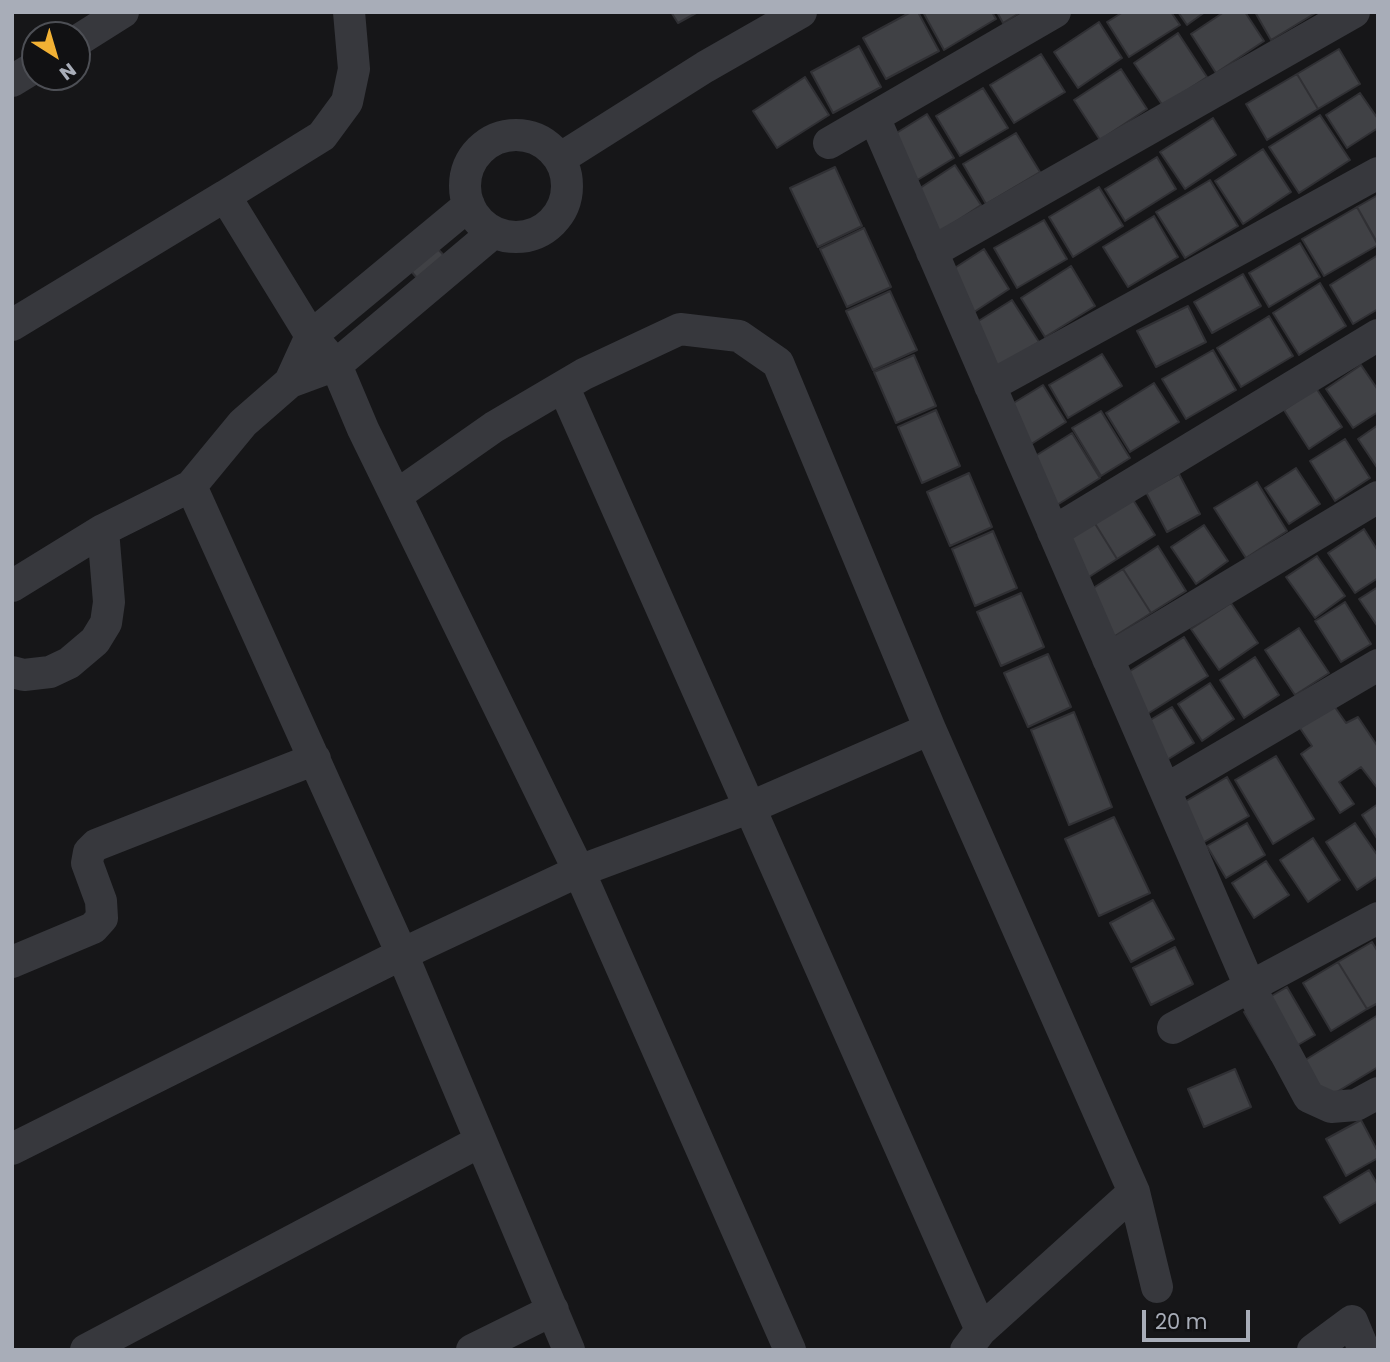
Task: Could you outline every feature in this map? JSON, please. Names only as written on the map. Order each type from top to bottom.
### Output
[{"type":"street","points":[[91,32],[123,12]]},
{"type":"street","points":[[12,325],[322,136],[346,102],[354,69],[349,12]]},
{"type":"street","points":[[561,158],[705,67],[802,12]]},
{"type":"street","points":[[829,143],[1055,12]]},
{"type":"street","points":[[932,252],[1354,12]]},
{"type":"street","points":[[874,117],[1251,989],[1309,1097],[1332,1107],[1356,1105],[1378,1093]]},
{"type":"street","points":[[519,134],[547,144],[561,158],[569,186],[561,213],[534,236],[504,238],[477,222],[464,192],[471,160],[494,139],[519,134]]},
{"type":"street","points":[[990,386],[1378,173]]},
{"type":"street","points":[[225,196],[311,336],[336,365],[363,429],[579,870],[790,1350]]},
{"type":"street","points":[[290,382],[311,336],[470,205]]},
{"type":"street","points":[[12,586],[103,530],[191,486],[243,423],[290,382],[336,365],[494,232]]},
{"type":"street","points":[[397,495],[494,427],[584,374],[680,330],[739,336],[778,363],[930,729],[1134,1192],[1157,1287]]},
{"type":"street","points":[[1053,532],[1378,335]]},
{"type":"street","points":[[564,388],[751,807],[974,1340],[1134,1192]]},
{"type":"street","points":[[191,486],[402,954],[479,1142],[569,1350]]},
{"type":"street","points":[[1108,659],[1378,497]]},
{"type":"street","points":[[12,673],[24,675],[50,672],[69,663],[101,632],[106,624],[110,602],[103,530]]},
{"type":"street","points":[[1165,790],[1378,665]]},
{"type":"street","points":[[12,1149],[402,954],[579,870],[751,807],[930,729]]},
{"type":"street","points":[[12,962],[93,928],[102,918],[101,901],[87,863],[89,852],[96,845],[315,760]]},
{"type":"street","points":[[1173,1028],[1251,989],[1378,918]]},
{"type":"street","points":[[86,1350],[479,1142]]},
{"type":"street","points":[[472,1350],[553,1310]]},
{"type":"street","points":[[1313,1350],[1352,1321],[1364,1350]]},
{"type":"building","points":[[671,12],[698,12],[678,23]]},
{"type":"building","points":[[911,12],[918,12],[939,51],[886,79],[863,38]]},
{"type":"building","points":[[923,12],[992,12],[996,19],[944,50]]},
{"type":"building","points":[[997,12],[1021,12],[1003,23]]},
{"type":"building","points":[[1123,12],[1171,12],[1180,25],[1129,57],[1107,22]]},
{"type":"building","points":[[1178,12],[1205,12],[1187,25]]},
{"type":"building","points":[[1224,12],[1245,12],[1264,41],[1216,73],[1191,34]]},
{"type":"building","points":[[1255,12],[1317,12],[1271,40]]},
{"type":"building","points":[[1099,22],[1122,58],[1078,88],[1054,52]]},
{"type":"building","points":[[1178,33],[1207,77],[1163,106],[1134,63]]},
{"type":"building","points":[[859,46],[881,87],[833,113],[811,72]]},
{"type":"building","points":[[1339,49],[1360,84],[1318,109],[1297,74]]},
{"type":"building","points":[[1041,54],[1065,92],[1014,123],[990,85]]},
{"type":"building","points":[[1121,69],[1147,109],[1100,140],[1074,100]]},
{"type":"building","points":[[1297,74],[1318,109],[1267,140],[1246,104]]},
{"type":"building","points":[[805,77],[829,115],[777,148],[753,111]]},
{"type":"building","points":[[983,88],[1008,128],[960,156],[936,116]]},
{"type":"building","points":[[1360,93],[1378,119],[1378,128],[1347,148],[1326,115]]},
{"type":"building","points":[[927,114],[954,158],[901,190],[874,147]]},
{"type":"building","points":[[1320,115],[1350,160],[1299,193],[1269,147]]},
{"type":"building","points":[[1213,118],[1236,155],[1185,189],[1160,152]]},
{"type":"building","points":[[1016,133],[1040,172],[986,204],[963,164]]},
{"type":"building","points":[[1263,149],[1291,192],[1243,224],[1215,181]]},
{"type":"building","points":[[1157,157],[1176,189],[1125,221],[1105,189]]},
{"type":"building","points":[[955,165],[981,205],[931,238],[905,198]]},
{"type":"building","points":[[835,167],[862,226],[818,247],[790,188]]},
{"type":"building","points":[[1210,180],[1238,226],[1185,258],[1156,212]]},
{"type":"building","points":[[1099,187],[1123,226],[1073,257],[1049,217]]},
{"type":"building","points":[[1378,195],[1378,244],[1357,207]]},
{"type":"building","points":[[1357,207],[1378,245],[1324,276],[1302,239]]},
{"type":"building","points":[[1154,216],[1178,257],[1128,287],[1103,247]]},
{"type":"building","points":[[1044,220],[1067,259],[1017,288],[994,248]]},
{"type":"building","points":[[864,228],[891,287],[847,307],[820,249]]},
{"type":"building","points":[[1300,243],[1320,277],[1269,307],[1249,273]]},
{"type":"building","points":[[436,247],[450,262],[424,286],[410,270]]},
{"type":"building","points":[[984,249],[1009,289],[959,322],[933,282]]},
{"type":"building","points":[[1378,255],[1378,309],[1353,324],[1330,285]]},
{"type":"building","points":[[1071,266],[1095,306],[1045,337],[1021,298]]},
{"type":"building","points":[[1243,274],[1261,306],[1212,333],[1194,302]]},
{"type":"building","points":[[1320,283],[1346,326],[1299,355],[1273,313]]},
{"type":"building","points":[[890,291],[917,350],[873,370],[846,311]]},
{"type":"building","points":[[1012,300],[1039,342],[988,374],[961,332]]},
{"type":"building","points":[[1188,306],[1206,342],[1156,367],[1137,331]]},
{"type":"building","points":[[1269,316],[1293,356],[1241,387],[1217,348]]},
{"type":"building","points":[[1213,350],[1236,390],[1186,419],[1162,379]]},
{"type":"building","points":[[1102,354],[1122,386],[1068,418],[1049,385]]},
{"type":"building","points":[[914,355],[936,406],[896,423],[874,372]]},
{"type":"building","points":[[1361,365],[1378,390],[1378,412],[1353,428],[1326,389]]},
{"type":"building","points":[[1154,383],[1179,422],[1130,452],[1106,413]]},
{"type":"building","points":[[1043,385],[1066,422],[1017,453],[994,415]]},
{"type":"building","points":[[1316,388],[1342,427],[1309,449],[1284,410]]},
{"type":"building","points":[[936,410],[960,466],[922,483],[898,427]]},
{"type":"building","points":[[1101,411],[1130,458],[1101,476],[1072,428]]},
{"type":"building","points":[[1378,425],[1378,469],[1358,439]]},
{"type":"building","points":[[1072,433],[1100,478],[1049,510],[1021,465]]},
{"type":"building","points":[[1345,439],[1370,478],[1335,501],[1310,461]]},
{"type":"building","points":[[1296,468],[1320,504],[1289,524],[1265,488]]},
{"type":"building","points":[[969,473],[992,527],[950,546],[927,492]]},
{"type":"building","points":[[1179,474],[1200,514],[1167,532],[1146,492]]},
{"type":"building","points":[[1257,482],[1287,531],[1246,558],[1214,508]]},
{"type":"building","points":[[1132,498],[1155,535],[1117,559],[1094,522]]},
{"type":"building","points":[[1094,522],[1117,559],[1078,584],[1055,548]]},
{"type":"building","points":[[1204,525],[1228,561],[1196,584],[1171,547]]},
{"type":"building","points":[[1364,529],[1378,551],[1378,578],[1355,593],[1328,553]]},
{"type":"building","points":[[993,531],[1017,588],[975,606],[952,549]]},
{"type":"building","points":[[1158,546],[1186,591],[1151,613],[1123,569]]},
{"type":"building","points":[[1317,556],[1345,596],[1315,618],[1286,577]]},
{"type":"building","points":[[1123,569],[1151,613],[1104,643],[1076,599]]},
{"type":"building","points":[[1378,587],[1378,627],[1359,599]]},
{"type":"building","points":[[1021,593],[1044,647],[1001,666],[977,612]]},
{"type":"building","points":[[1345,602],[1371,644],[1341,662],[1315,621]]},
{"type":"building","points":[[1231,603],[1258,643],[1219,670],[1191,629]]},
{"type":"building","points":[[1299,628],[1329,673],[1295,695],[1265,650]]},
{"type":"building","points":[[1184,637],[1208,676],[1133,723],[1108,685]]},
{"type":"building","points":[[1048,654],[1071,707],[1028,727],[1004,673]]},
{"type":"building","points":[[1255,657],[1279,695],[1244,718],[1220,680]]},
{"type":"building","points":[[1210,683],[1234,719],[1202,741],[1178,704]]},
{"type":"building","points":[[1332,703],[1346,723],[1358,717],[1378,747],[1378,789],[1361,767],[1339,782],[1354,804],[1340,813],[1301,754],[1312,746],[1298,725]]},
{"type":"building","points":[[1172,707],[1194,743],[1159,765],[1137,728]]},
{"type":"building","points":[[1074,712],[1112,807],[1069,825],[1031,730]]},
{"type":"building","points":[[1276,756],[1314,819],[1273,844],[1235,780]]},
{"type":"building","points":[[1227,777],[1249,816],[1199,845],[1176,807]]},
{"type":"building","points":[[1378,804],[1378,840],[1362,815]]},
{"type":"building","points":[[1114,817],[1150,893],[1099,916],[1065,839]]},
{"type":"building","points":[[1247,823],[1265,855],[1226,878],[1207,846]]},
{"type":"building","points":[[1355,823],[1378,856],[1378,876],[1357,890],[1326,842]]},
{"type":"building","points":[[1313,838],[1340,880],[1308,902],[1280,860]]},
{"type":"building","points":[[1266,861],[1289,895],[1254,918],[1232,883]]},
{"type":"building","points":[[1153,900],[1174,939],[1131,962],[1110,923]]},
{"type":"building","points":[[1372,942],[1378,952],[1378,1003],[1367,1009],[1338,962]]},
{"type":"building","points":[[1175,947],[1193,984],[1151,1005],[1133,968]]},
{"type":"building","points":[[1338,962],[1367,1009],[1331,1031],[1303,983]]},
{"type":"building","points":[[1287,987],[1315,1035],[1272,1060],[1244,1012]]},
{"type":"building","points":[[1378,1015],[1378,1067],[1312,1107],[1289,1070]]},
{"type":"building","points":[[1235,1069],[1251,1107],[1204,1127],[1188,1089]]},
{"type":"building","points":[[1361,1120],[1378,1152],[1378,1158],[1346,1176],[1326,1139]]},
{"type":"building","points":[[1369,1170],[1378,1185],[1378,1201],[1340,1223],[1324,1197]]}]
